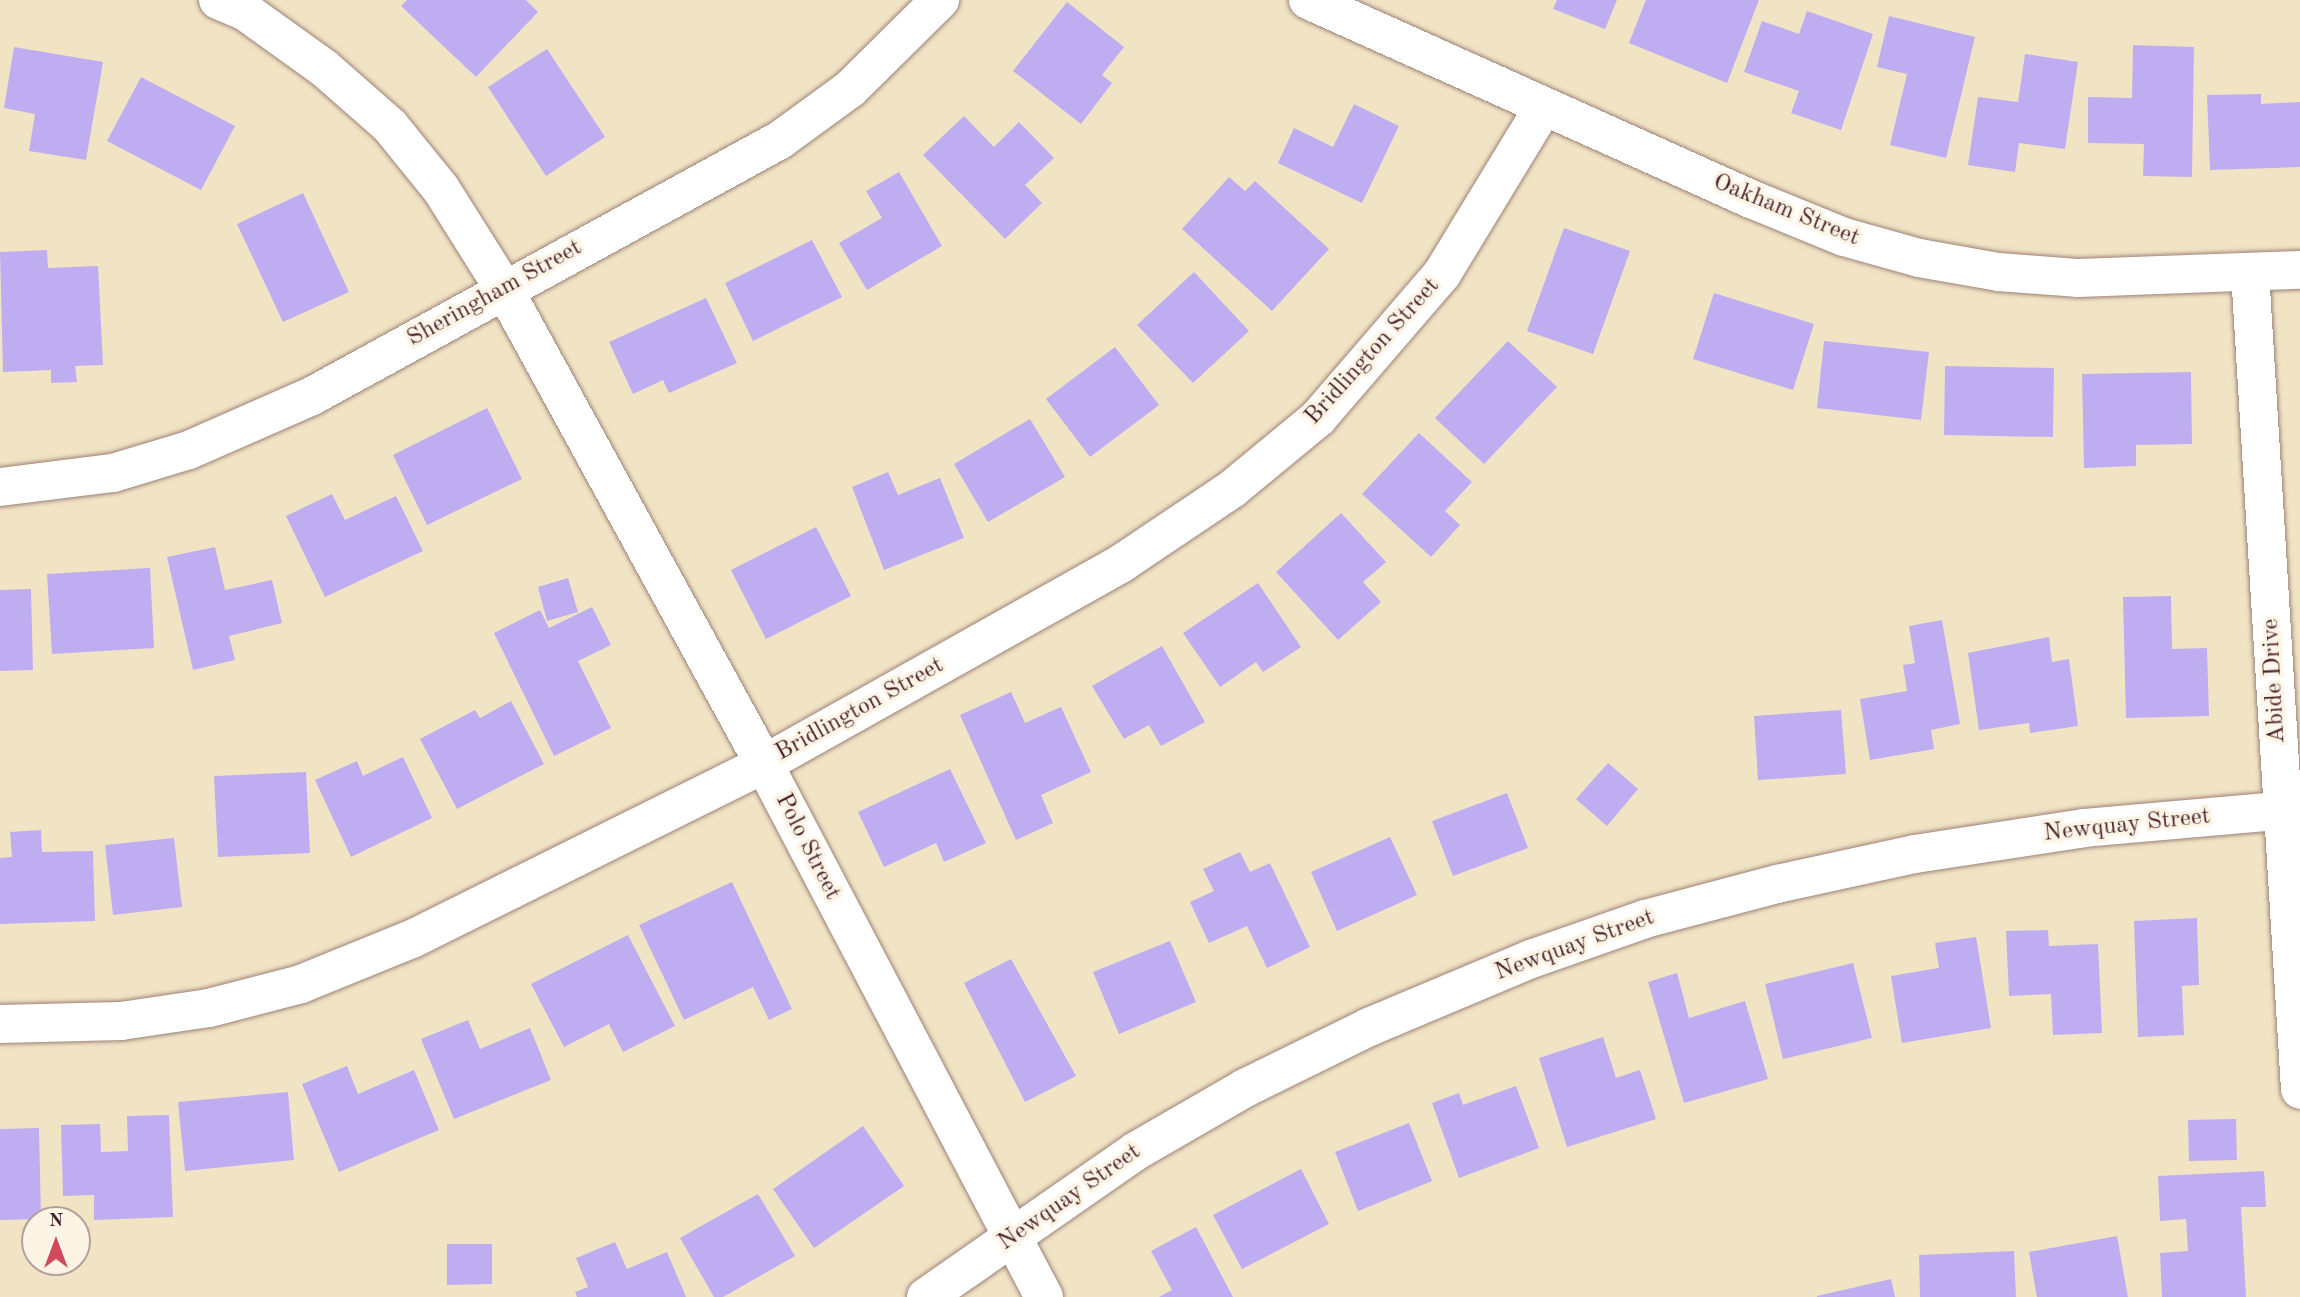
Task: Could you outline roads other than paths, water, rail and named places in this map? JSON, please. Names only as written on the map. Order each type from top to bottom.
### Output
[{"type":"street","name":"Polo Street","points":[[218,0],[246,12],[324,68],[390,126],[441,189],[504,289],[764,764],[1011,1239],[1044,1297]]},
{"type":"street","name":"Sheringham Street","points":[[0,486],[113,473],[189,450],[312,396],[780,140],[850,89],[940,0]]},
{"type":"street","name":"Oakham Street","points":[[1308,0],[1543,108],[1844,237],[1919,258],[1998,272],[2077,278],[2300,270]]},
{"type":"street","name":"Bridlington Street","points":[[0,1024],[121,1021],[209,1008],[301,984],[412,939],[764,764],[1122,563],[1232,489],[1318,418],[1442,274],[1543,108]]},
{"type":"street","name":"Abide Drive","points":[[2250,272],[2291,809],[2300,1089]]},
{"type":"street","name":"Newquay Street","points":[[926,1297],[1136,1151],[1245,1088],[1456,990],[1644,919],[1777,884],[1915,854],[2084,828],[2291,809]]}]
